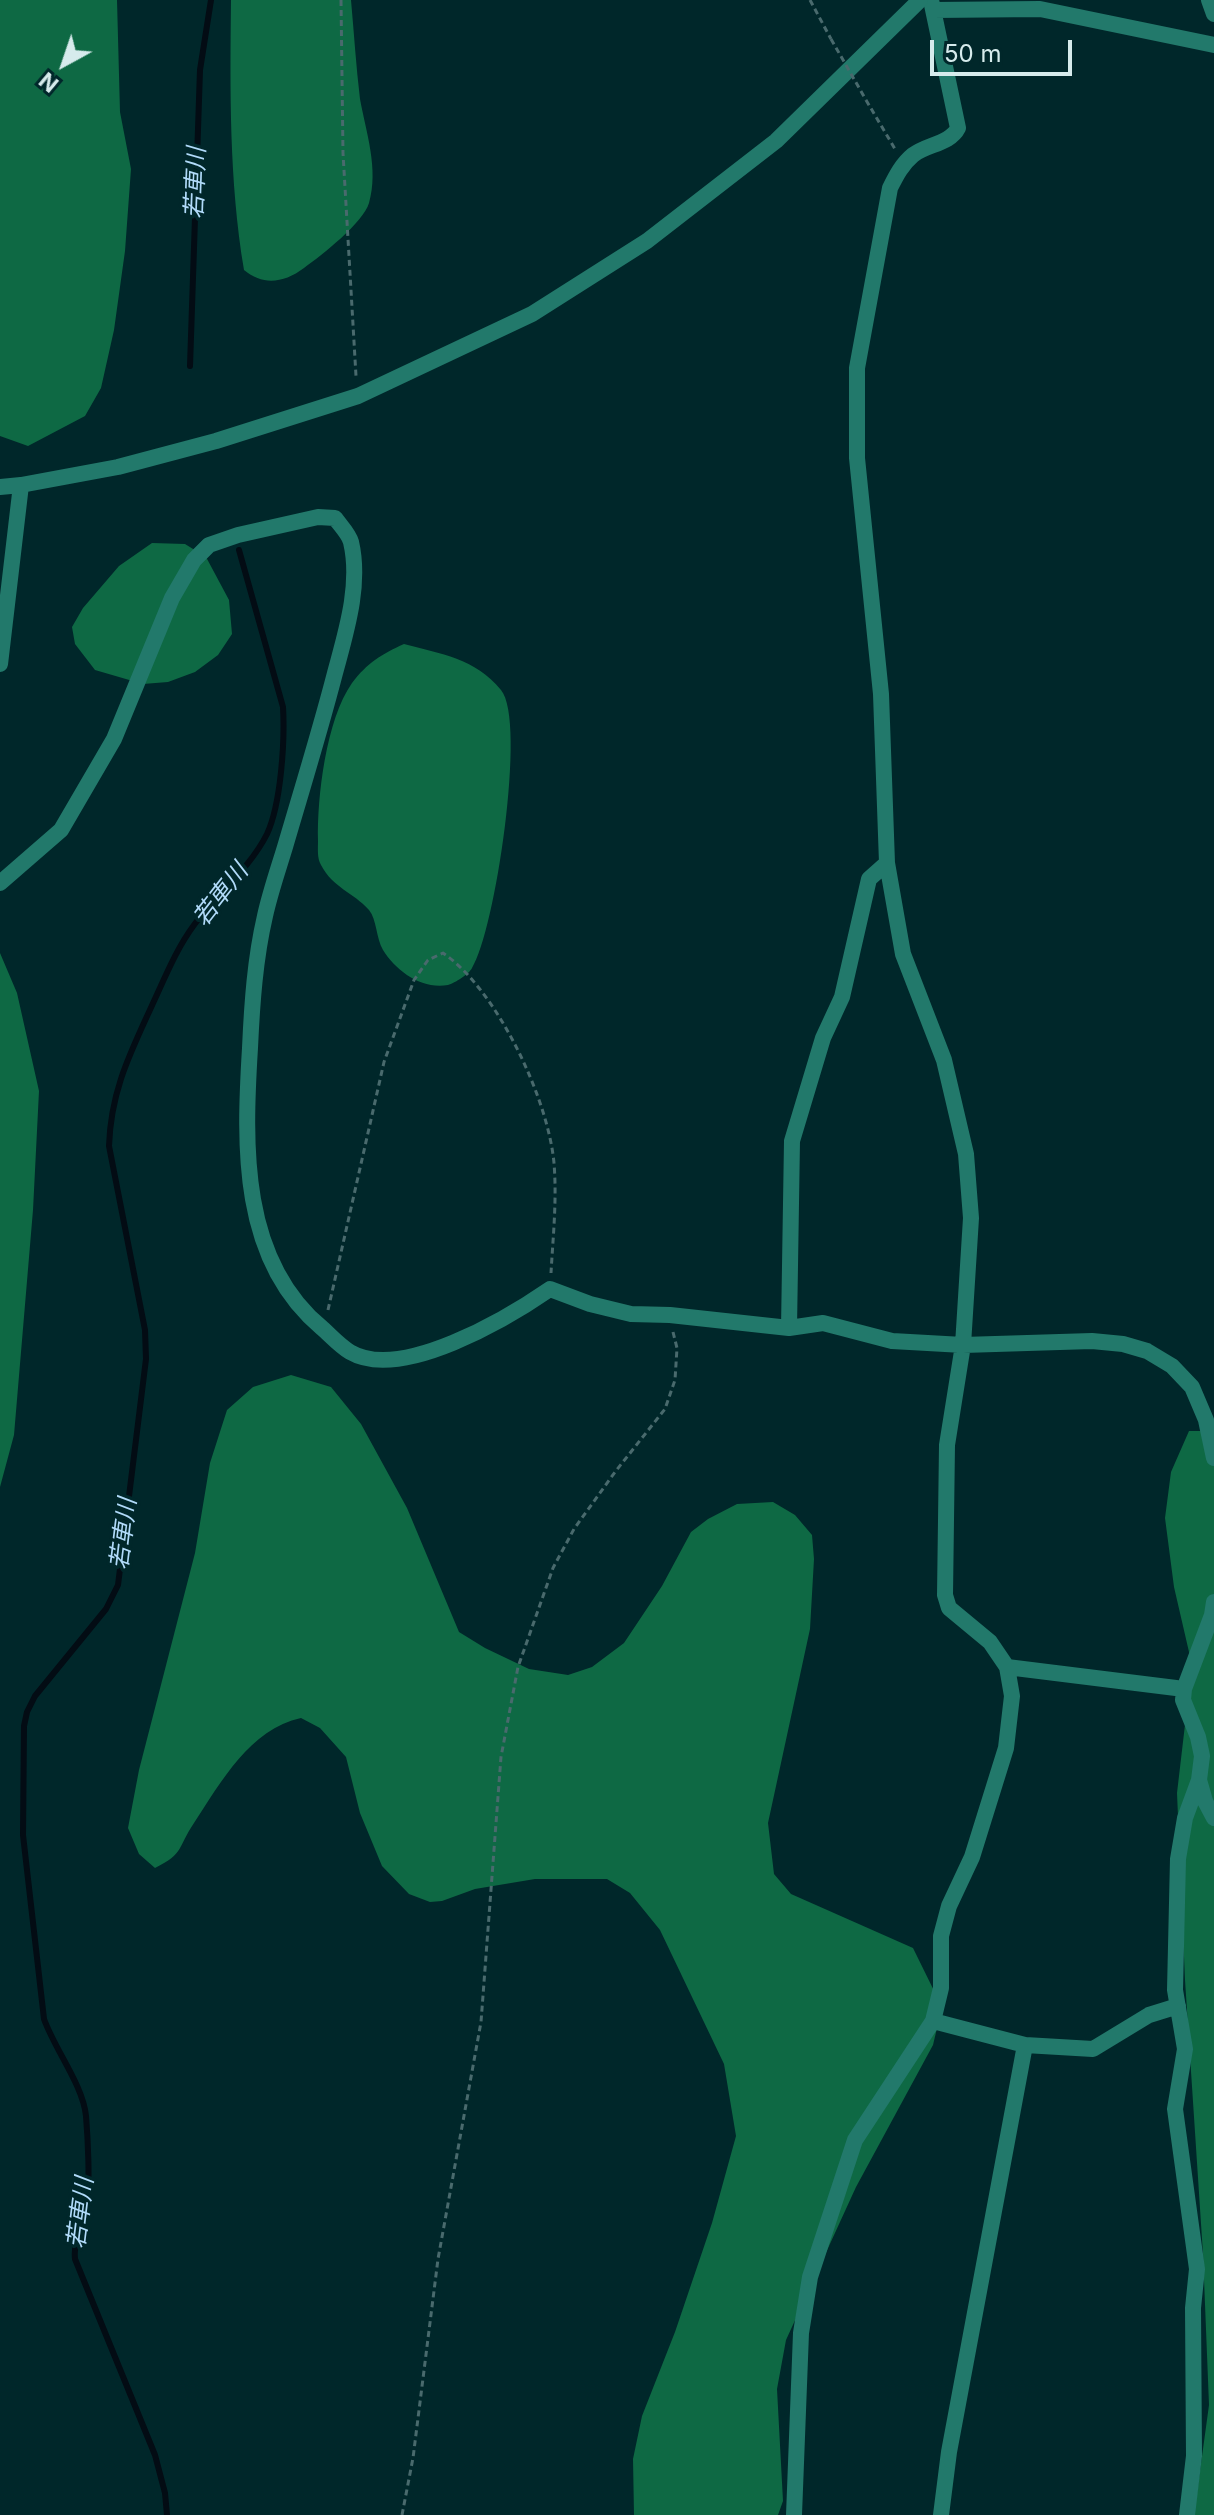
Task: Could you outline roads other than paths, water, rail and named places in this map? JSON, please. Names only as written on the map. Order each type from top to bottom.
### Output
[{"type":"street","points":[[1209,0],[1214,14]]},
{"type":"street","points":[[794,2515],[801,2333],[810,2277],[855,2140],[933,2021],[941,1988],[941,1936],[949,1906],[972,1857],[1006,1748],[1012,1696],[1007,1667],[990,1642],[949,1608],[945,1595],[947,1445],[963,1345],[971,1218],[966,1154],[944,1060],[903,954],[887,863],[881,694],[857,458],[857,368],[890,188],[904,164],[914,154],[950,138],[958,128],[928,3]]},
{"type":"street","points":[[0,487],[118,467],[202,445],[358,396],[532,314],[647,241],[776,141],[928,3],[1040,9],[1214,45]]},
{"type":"street","points":[[0,664],[21,485]]},
{"type":"street","points":[[0,883],[61,830],[114,739],[172,598],[194,560],[209,545],[238,535],[318,517],[335,518],[351,539],[355,577],[327,707],[264,917],[253,991],[246,1144],[252,1197],[267,1252],[282,1283],[304,1313],[352,1353],[381,1359],[426,1353],[477,1333],[550,1289],[590,1304],[631,1314],[670,1315],[789,1328],[823,1323],[892,1341],[963,1345],[1092,1341],[1123,1344],[1147,1351],[1172,1366],[1192,1387],[1206,1420],[1214,1458]]},
{"type":"street","points":[[789,1328],[792,1141],[823,1038],[842,997],[869,879],[887,863]]},
{"type":"street","points":[[1187,2515],[1194,2456],[1193,2308],[1197,2269],[1175,2109],[1185,2049],[1175,1990],[1178,1859],[1185,1818],[1199,1780],[1202,1756],[1183,1700],[1184,1689],[1213,1611]]},
{"type":"street","points":[[1007,1667],[1184,1689]]},
{"type":"street","points":[[1199,1780],[1214,1818]]},
{"type":"street","points":[[933,2021],[1025,2045],[1093,2049],[1149,2015],[1178,2006]]},
{"type":"street","points":[[941,2515],[949,2452],[1025,2045]]},
{"type":"waterway","name":"若車川","points":[[190,366],[200,70],[211,0]]},
{"type":"waterway","name":"若車川","points":[[167,2515],[155,2455],[75,2259],[88,2195],[86,2116],[80,2092],[44,2019],[23,1835],[24,1726],[35,1696],[106,1609],[118,1585],[146,1359],[145,1330],[109,1146],[118,1089],[177,952],[194,925],[260,846],[272,821],[279,790],[283,707],[239,550]]}]
